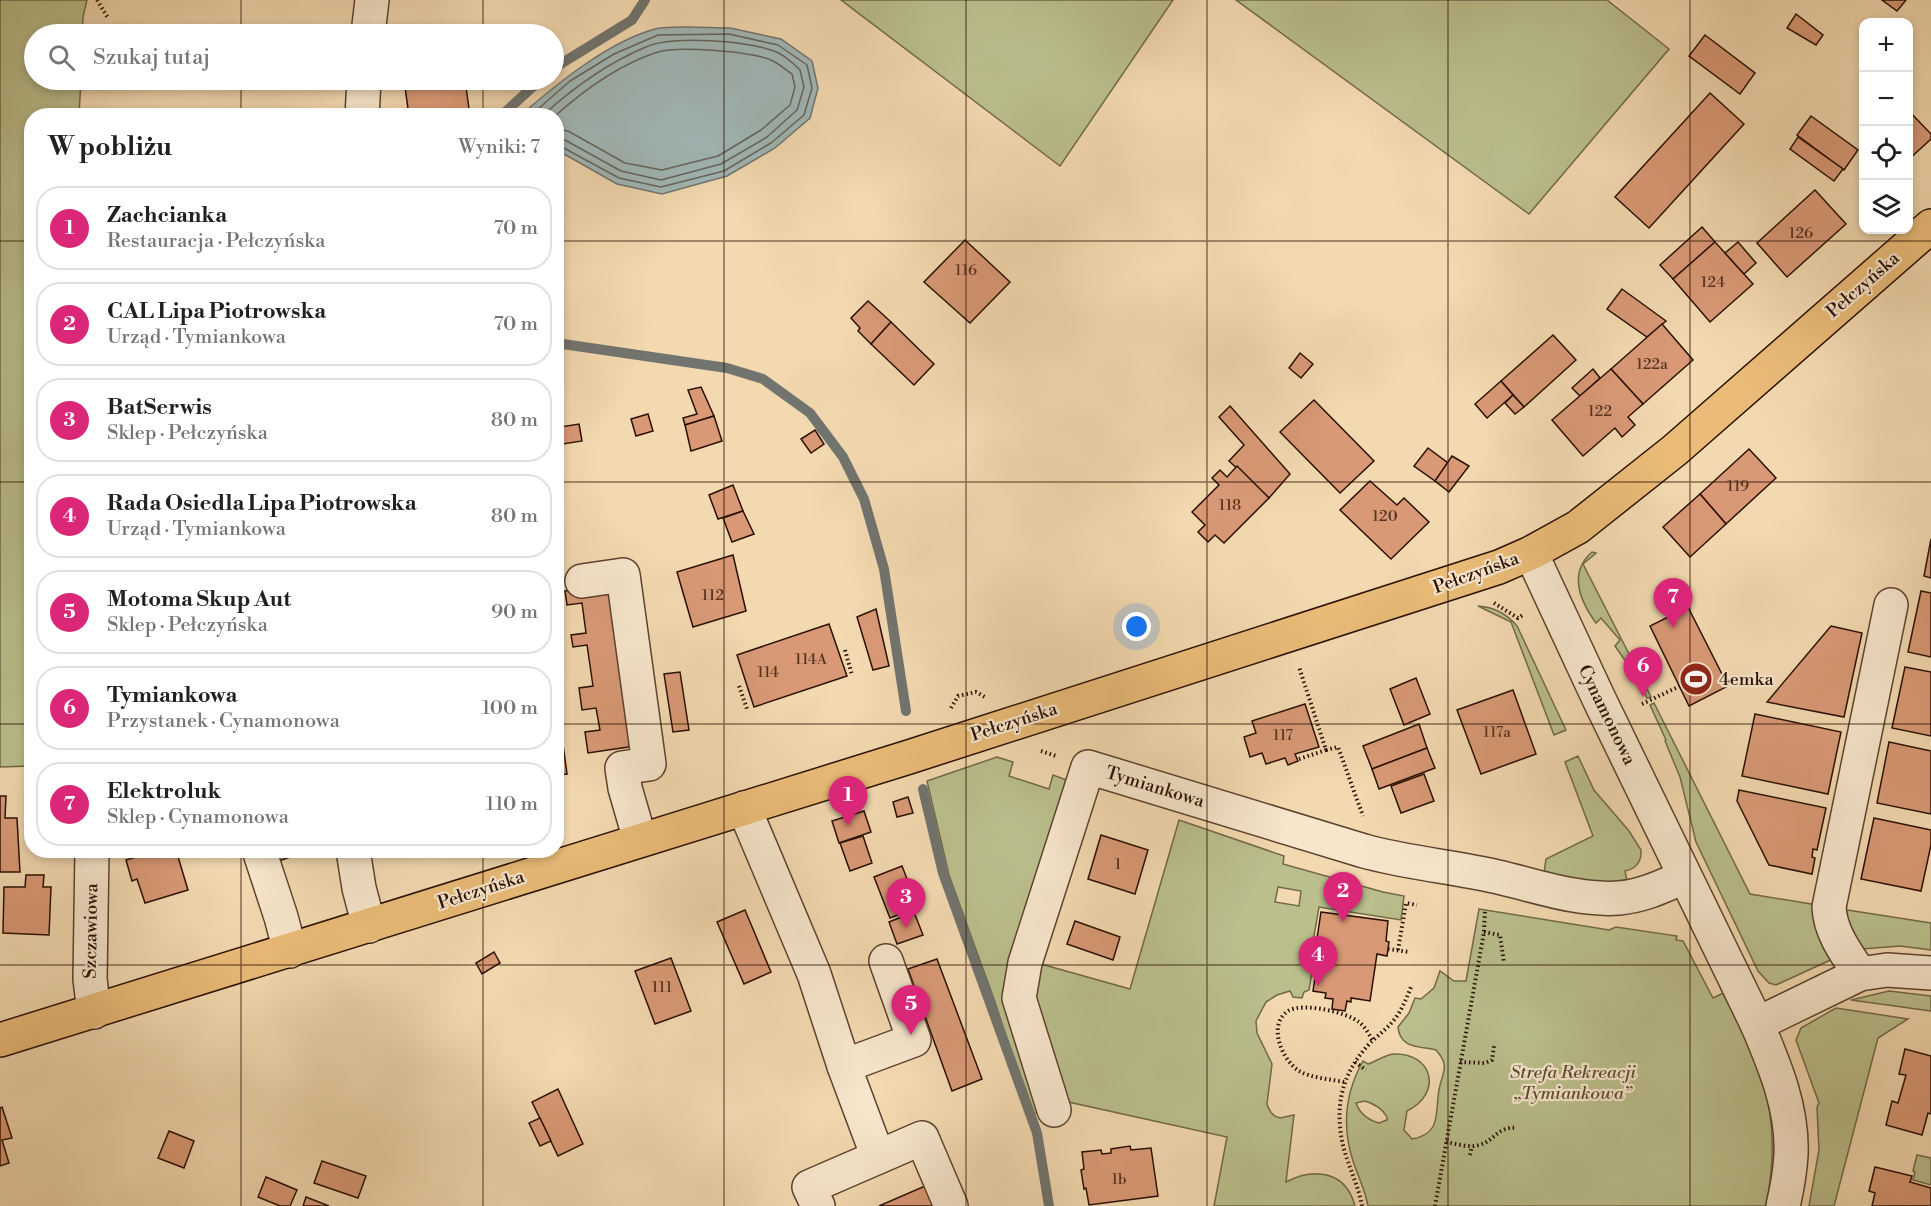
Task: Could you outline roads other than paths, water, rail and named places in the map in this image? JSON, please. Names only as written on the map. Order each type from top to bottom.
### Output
[{"type":"main road","name":"Pełczyńska","points":[[0,1040],[744,808],[1436,589],[1499,567],[1531,553],[1578,527],[1664,459],[1931,226]]},
{"type":"street","points":[[369,24],[372,0]]},
{"type":"street","points":[[362,108],[363,90]]},
{"type":"street","name":"Cynamonowa","points":[[1531,553],[1684,877]]},
{"type":"street","points":[[582,581],[623,575],[649,764],[622,768],[625,788],[640,840]]},
{"type":"street","points":[[1860,974],[1834,932],[1829,919],[1829,907],[1891,605]]},
{"type":"street","name":"Tymiankowa","points":[[1054,1110],[1019,998],[1020,987],[1025,963],[1088,767],[1355,848],[1406,861],[1498,877],[1564,893],[1606,898],[1643,894],[1684,877]]},
{"type":"street","points":[[744,808],[814,974],[844,1066],[878,1157]]},
{"type":"street","name":"Szczawiowa","points":[[92,858],[90,979],[94,1012]]},
{"type":"street","points":[[262,858],[290,951]]},
{"type":"street","points":[[354,858],[369,926]]},
{"type":"street","points":[[1684,877],[1757,1024],[1773,1062],[1788,1116],[1791,1155],[1783,1206]]},
{"type":"street","points":[[844,1066],[914,1040],[886,962]]},
{"type":"street","points":[[1757,1024],[1860,974],[1887,970],[1931,973]]},
{"type":"street","points":[[818,1206],[809,1187],[921,1138],[951,1206]]},
{"type":"water","points":[[730,28],[781,39],[812,61],[818,88],[810,118],[775,148],[727,176],[662,194],[617,184],[564,154],[564,108],[529,108],[550,90],[564,90],[564,80],[619,43],[655,29]]},
{"type":"waterway","points":[[564,62],[632,20],[645,0]]},
{"type":"waterway","points":[[510,108],[529,90]]},
{"type":"waterway","points":[[564,344],[727,368],[763,379],[810,413],[843,457],[864,499],[884,569],[906,711]]},
{"type":"waterway","points":[[923,789],[943,873],[1037,1133],[1049,1206]]},
{"type":"place","name":"Elektroluk","points":[[1673,628]]},
{"type":"place","name":"4emka","points":[[1696,679]]},
{"type":"place","name":"Tymiankowa","points":[[1643,697]]},
{"type":"place","name":"Zachcianka","points":[[848,826]]},
{"type":"place","name":"CAL Lipa Piotrowska","points":[[1343,922]]},
{"type":"place","name":"BatSerwis","points":[[906,928]]},
{"type":"place","name":"Rada Osiedla Lipa Piotrowska","points":[[1318,986]]},
{"type":"place","name":"Motoma Skup Aut","points":[[911,1035]]},
{"type":"park label","name":"Strefa Rekreacji „Tymiankowa”","points":[[1573,1082]]}]
